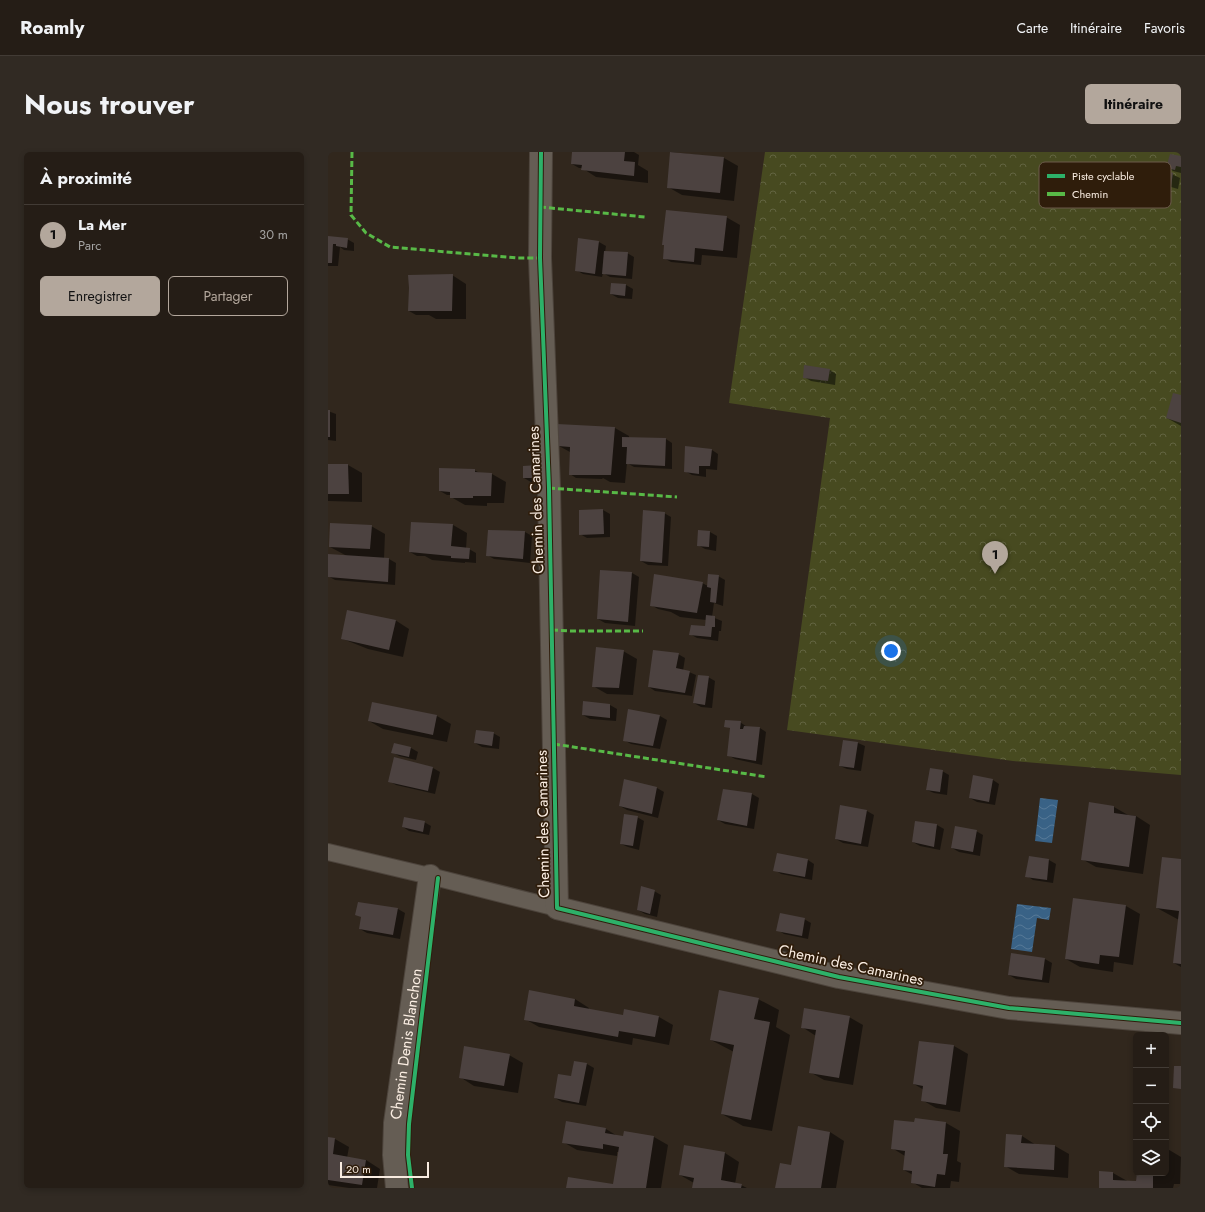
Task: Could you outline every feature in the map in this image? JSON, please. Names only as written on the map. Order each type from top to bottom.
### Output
[{"type":"street","name":"Chemin des Camarines","points":[[541,152],[540,258],[548,488],[557,908],[839,978],[1009,1008],[1181,1023]]},
{"type":"street","name":"Chemin Denis Blanchon","points":[[397,1188],[394,1155],[395,1123],[430,876]]},
{"type":"lane","points":[[328,852],[557,908]]},
{"type":"green space","points":[[765,152],[1181,152],[1181,775],[1013,761],[787,730],[830,418],[729,403]]},
{"type":"water","points":[[1040,798],[1058,800],[1052,843],[1035,841]]},
{"type":"water","points":[[1017,904],[1051,908],[1049,920],[1037,918],[1032,952],[1011,949]]},
{"type":"building","points":[[572,152],[625,152],[624,161],[635,162],[634,176],[581,170],[582,165],[571,164]]},
{"type":"building","points":[[670,152],[724,157],[720,193],[667,188]]},
{"type":"building","points":[[1170,154],[1181,156],[1181,167],[1176,166],[1175,170],[1171,169],[1171,162],[1168,162]]},
{"type":"building","points":[[1171,172],[1173,173],[1171,186]]},
{"type":"building","points":[[666,210],[727,216],[723,251],[695,248],[694,262],[663,259],[664,245],[662,245]]},
{"type":"building","points":[[328,236],[348,238],[347,248],[333,244],[332,263],[328,263]]},
{"type":"building","points":[[578,238],[599,241],[595,274],[575,271]]},
{"type":"building","points":[[604,251],[628,252],[626,276],[602,274]]},
{"type":"building","points":[[453,274],[452,311],[408,311],[408,275]]},
{"type":"building","points":[[611,283],[626,284],[625,296],[610,294]]},
{"type":"building","points":[[804,365],[830,369],[828,381],[803,378]]},
{"type":"building","points":[[1173,393],[1181,395],[1181,423],[1166,418]]},
{"type":"building","points":[[328,410],[330,410],[330,437],[328,437]]},
{"type":"building","points":[[557,424],[615,427],[611,475],[569,475],[570,447],[558,446]]},
{"type":"building","points":[[622,437],[666,438],[665,466],[626,464],[627,447],[622,447]]},
{"type":"building","points":[[685,446],[712,449],[710,466],[699,466],[699,474],[684,472]]},
{"type":"building","points":[[328,464],[348,464],[349,494],[328,494]]},
{"type":"building","points":[[538,465],[538,478],[523,478],[523,466]]},
{"type":"building","points":[[439,468],[475,469],[475,472],[492,473],[491,496],[450,498],[450,492],[439,491]]},
{"type":"building","points":[[603,509],[604,534],[579,535],[579,510]]},
{"type":"building","points":[[643,510],[665,512],[662,563],[640,561]]},
{"type":"building","points":[[411,522],[453,524],[451,546],[470,548],[469,559],[409,552]]},
{"type":"building","points":[[330,523],[372,525],[370,549],[329,547]]},
{"type":"building","points":[[488,530],[525,531],[523,559],[486,556]]},
{"type":"building","points":[[698,530],[710,531],[709,547],[697,546]]},
{"type":"building","points":[[328,554],[389,558],[388,582],[328,577]]},
{"type":"building","points":[[600,570],[632,572],[628,622],[597,619]]},
{"type":"building","points":[[654,574],[703,582],[697,613],[650,606]]},
{"type":"building","points":[[708,574],[719,575],[716,603],[710,602],[711,588],[707,587]]},
{"type":"building","points":[[347,610],[396,620],[389,650],[341,639]]},
{"type":"building","points":[[706,615],[715,616],[715,627],[712,627],[711,637],[689,635],[691,625],[705,626]]},
{"type":"building","points":[[596,647],[624,650],[619,688],[592,687]]},
{"type":"building","points":[[653,650],[679,653],[676,668],[690,671],[685,693],[648,687]]},
{"type":"building","points":[[698,675],[709,676],[705,705],[693,703]]},
{"type":"building","points":[[583,701],[610,704],[610,718],[582,715]]},
{"type":"building","points":[[372,702],[437,715],[433,735],[368,721]]},
{"type":"building","points":[[628,709],[660,715],[653,746],[623,741]]},
{"type":"building","points":[[725,720],[741,721],[740,729],[743,729],[744,726],[760,727],[756,761],[727,756],[730,728],[724,727]]},
{"type":"building","points":[[476,730],[494,732],[492,746],[474,743]]},
{"type":"building","points":[[843,740],[858,742],[854,768],[839,766]]},
{"type":"building","points":[[394,743],[411,747],[409,757],[391,753]]},
{"type":"building","points":[[394,757],[433,767],[428,791],[388,782]]},
{"type":"building","points":[[930,768],[943,770],[940,792],[926,790]]},
{"type":"building","points":[[973,775],[993,779],[989,802],[969,798]]},
{"type":"building","points":[[624,779],[657,787],[652,814],[619,806]]},
{"type":"building","points":[[723,789],[752,793],[747,826],[717,820]]},
{"type":"building","points":[[1089,802],[1114,806],[1114,813],[1136,816],[1129,867],[1081,860]]},
{"type":"building","points":[[840,805],[867,810],[861,844],[835,839]]},
{"type":"building","points":[[624,814],[638,816],[633,846],[620,844]]},
{"type":"building","points":[[404,817],[425,821],[423,832],[402,827]]},
{"type":"building","points":[[915,821],[937,824],[934,847],[912,842]]},
{"type":"building","points":[[955,826],[977,830],[973,852],[951,848]]},
{"type":"building","points":[[777,853],[808,859],[805,877],[773,871]]},
{"type":"building","points":[[1029,856],[1049,859],[1047,880],[1025,877]]},
{"type":"building","points":[[1162,857],[1181,859],[1181,964],[1173,963],[1179,911],[1156,908]]},
{"type":"building","points":[[641,886],[655,890],[650,914],[637,910]]},
{"type":"building","points":[[1073,898],[1126,905],[1119,957],[1100,955],[1099,964],[1065,959]]},
{"type":"building","points":[[358,902],[398,908],[393,935],[359,929],[361,917],[355,915]]},
{"type":"building","points":[[780,913],[805,918],[802,936],[776,931]]},
{"type":"building","points":[[1011,953],[1045,958],[1042,980],[1008,975]]},
{"type":"building","points":[[529,990],[575,999],[574,1006],[623,1015],[624,1009],[659,1016],[655,1037],[619,1031],[618,1037],[524,1020]]},
{"type":"building","points":[[719,990],[759,998],[754,1019],[770,1022],[751,1120],[721,1114],[734,1045],[710,1040]]},
{"type":"building","points":[[804,1008],[850,1016],[839,1078],[809,1073],[816,1030],[801,1028]]},
{"type":"building","points":[[919,1041],[954,1045],[946,1105],[921,1101],[923,1086],[913,1084]]},
{"type":"building","points":[[464,1046],[510,1054],[504,1086],[459,1078]]},
{"type":"building","points":[[574,1061],[587,1063],[579,1103],[554,1098],[558,1074],[571,1076]]},
{"type":"building","points":[[1174,1066],[1181,1066],[1181,1089],[1173,1088]]},
{"type":"building","points":[[915,1118],[946,1122],[943,1154],[948,1154],[945,1175],[937,1174],[935,1187],[911,1183],[912,1171],[903,1170],[905,1151],[891,1149],[894,1120],[914,1122]]},
{"type":"building","points":[[566,1121],[606,1128],[605,1133],[623,1136],[624,1131],[654,1136],[646,1188],[566,1188],[568,1177],[613,1184],[619,1147],[603,1144],[603,1149],[562,1143]]},
{"type":"building","points":[[798,1126],[830,1132],[821,1188],[775,1188],[780,1163],[791,1165]]},
{"type":"building","points":[[1006,1134],[1022,1135],[1021,1143],[1055,1145],[1054,1170],[1004,1167]]},
{"type":"building","points":[[328,1137],[335,1138],[333,1154],[366,1160],[362,1185],[328,1180]]},
{"type":"building","points":[[684,1145],[725,1152],[721,1180],[742,1184],[741,1188],[692,1188],[694,1178],[679,1175]]},
{"type":"building","points":[[1099,1171],[1113,1172],[1113,1180],[1136,1181],[1137,1176],[1153,1176],[1153,1188],[1099,1188]]},
{"type":"marked path","points":[[352,152],[351,215],[366,233],[390,247],[517,258],[540,258]]},
{"type":"marked path","points":[[540,207],[645,217]]},
{"type":"marked path","points":[[549,488],[677,497]]},
{"type":"marked path","points":[[552,630],[643,631]]},
{"type":"marked path","points":[[554,744],[767,777]]},
{"type":"cycle path","points":[[541,152],[540,258],[549,488],[557,908],[839,977],[1009,1008],[1181,1023]]},
{"type":"cycle path","points":[[412,1188],[408,1155],[409,1124],[438,878]]},
{"type":"place","name":"La Mer","points":[[995,574]]}]
